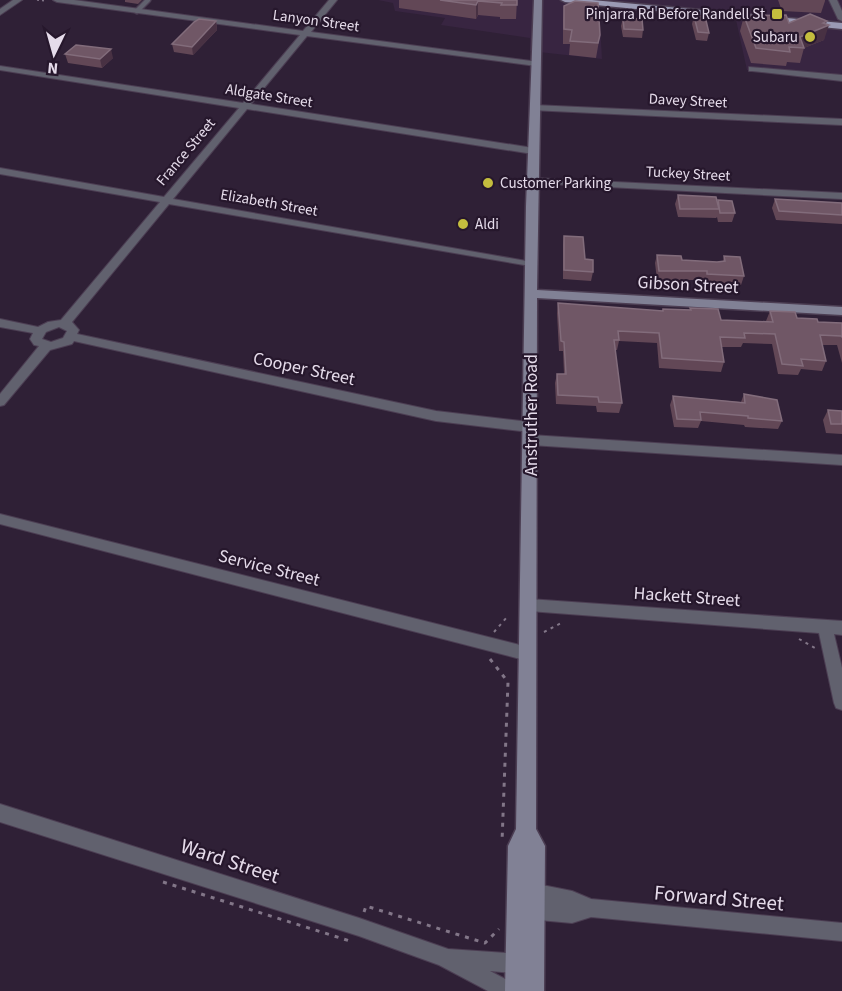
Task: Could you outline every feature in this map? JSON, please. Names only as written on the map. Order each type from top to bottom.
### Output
[{"type":"main road","name":"Anstruther Road","points":[[533,991],[524,964],[518,846],[526,831],[533,151],[538,0]]},
{"type":"main road","points":[[565,0],[842,22]]},
{"type":"main road","points":[[607,0],[842,22]]},
{"type":"main road","name":"Gibson Street","points":[[532,294],[842,311]]},
{"type":"main road","name":"Anstruther Road","points":[[516,991],[524,964]]},
{"type":"street","points":[[0,13],[18,0]]},
{"type":"street","name":"France Street","points":[[64,324],[333,0]]},
{"type":"street","points":[[833,0],[842,22]]},
{"type":"street","name":"Lanyon Street","points":[[52,1],[536,64]]},
{"type":"street","name":"Aldgate Street","points":[[0,68],[533,151]]},
{"type":"street","points":[[752,69],[842,78]]},
{"type":"street","name":"Davey Street","points":[[534,108],[842,122]]},
{"type":"street","name":"Elizabeth Street","points":[[0,171],[532,265]]},
{"type":"street","name":"Tuckey Street","points":[[533,181],[842,196]]},
{"type":"street","points":[[0,323],[40,331]]},
{"type":"street","points":[[64,324],[71,327],[71,337],[63,344],[46,346],[36,339],[40,331],[48,326],[64,324]]},
{"type":"street","name":"Cooper Street","points":[[71,337],[436,416],[530,434],[842,460]]},
{"type":"street","points":[[0,402],[46,346]]},
{"type":"street","name":"Service Street","points":[[0,519],[528,654]]},
{"type":"street","name":"Hackett Street","points":[[529,605],[842,628]]},
{"type":"street","points":[[825,627],[842,703]]},
{"type":"street","name":"Ward Street","points":[[0,813],[359,927],[444,957],[508,991]]},
{"type":"street","name":"Forward Street","points":[[521,904],[572,914],[591,908],[842,932]]},
{"type":"street","name":"Ward Street","points":[[444,957],[524,964]]},
{"type":"lane","points":[[137,11],[148,0]]},
{"type":"path","points":[[37,0],[52,1]]},
{"type":"path","points":[[491,635],[508,616]]},
{"type":"path","points":[[486,655],[508,682],[502,847]]},
{"type":"path","points":[[159,881],[353,944],[366,906],[485,943],[521,904]]},
{"type":"path","points":[[493,935],[494,942]]},
{"type":"shaded area","points":[[378,0],[842,0],[842,80],[747,70],[736,20],[599,6],[602,59],[530,51],[530,38],[441,25],[445,18],[395,11],[393,3]]},
{"type":"building","points":[[440,0],[517,0],[517,5],[478,1],[476,5]]},
{"type":"building","points":[[575,1],[598,3],[600,35],[598,43],[570,41],[572,30],[564,29],[564,6]]},
{"type":"building","points":[[810,14],[827,21],[823,23],[829,25],[800,37],[804,48],[789,47],[790,52],[756,48],[744,16],[786,15],[789,23]]},
{"type":"building","points":[[694,16],[705,16],[709,33],[698,32]]},
{"type":"building","points":[[623,18],[642,19],[643,30],[624,29]]},
{"type":"building","points":[[199,19],[216,21],[192,47],[172,44],[194,22]]},
{"type":"building","points":[[76,45],[111,49],[100,59],[65,54]]},
{"type":"building","points":[[678,195],[716,197],[719,209],[680,209]]},
{"type":"building","points":[[775,199],[842,203],[842,215],[779,211]]},
{"type":"building","points":[[718,200],[732,201],[735,213],[720,213]]},
{"type":"building","points":[[564,236],[583,237],[585,259],[593,260],[593,272],[564,270]]},
{"type":"building","points":[[657,255],[681,256],[682,260],[717,262],[725,261],[724,256],[740,257],[744,276],[707,274],[707,271],[659,271]]},
{"type":"building","points":[[558,303],[663,311],[663,309],[691,310],[690,308],[718,309],[721,320],[773,322],[770,311],[795,312],[797,318],[842,323],[842,337],[820,335],[826,361],[801,359],[803,366],[782,364],[775,334],[744,333],[745,338],[720,337],[724,362],[662,358],[659,333],[618,331],[619,340],[614,340],[622,403],[599,402],[598,397],[558,395],[557,374],[566,374]]},
{"type":"building","points":[[744,394],[777,400],[782,421],[700,412],[701,420],[677,419],[673,396],[745,403]]},
{"type":"building","points":[[828,410],[842,411],[842,424],[831,424]]},
{"type":"place","name":"Pinjarra Rd Before Randell St","points":[[777,14]]},
{"type":"place","name":"Subaru","points":[[810,37]]},
{"type":"place","name":"Customer Parking","points":[[488,183]]},
{"type":"place","name":"Aldi","points":[[463,224]]}]
